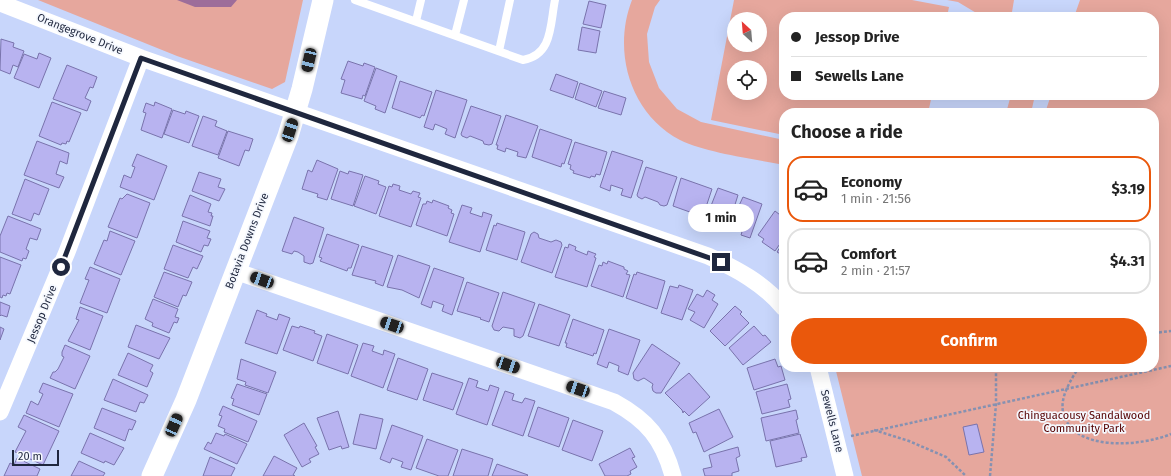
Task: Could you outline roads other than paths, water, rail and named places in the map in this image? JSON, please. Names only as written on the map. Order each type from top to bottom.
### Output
[{"type":"street","name":"Botavia Downs Drive","points":[[152,476],[186,400],[288,136],[323,0]]},
{"type":"street","name":"Orangegrove Drive","points":[[0,3],[141,58],[295,113]]},
{"type":"street","name":"Jessop Drive","points":[[0,412],[67,252],[141,58]]},
{"type":"street","points":[[295,113],[708,256],[734,268],[758,282],[779,303]]},
{"type":"street","points":[[235,271],[614,402],[640,418],[652,431],[666,455],[673,476]]},
{"type":"street","name":"Sewells Lane","points":[[819,372],[844,476]]},
{"type":"lane","points":[[356,0],[523,60],[532,58],[547,45],[555,0]]},
{"type":"lane","points":[[416,21],[421,0]]},
{"type":"lane","points":[[455,35],[464,0]]},
{"type":"lane","points":[[499,51],[510,0]]},
{"type":"park label","name":"Chinguacousy Sandalwood Community Park","points":[[1084,421]]}]
